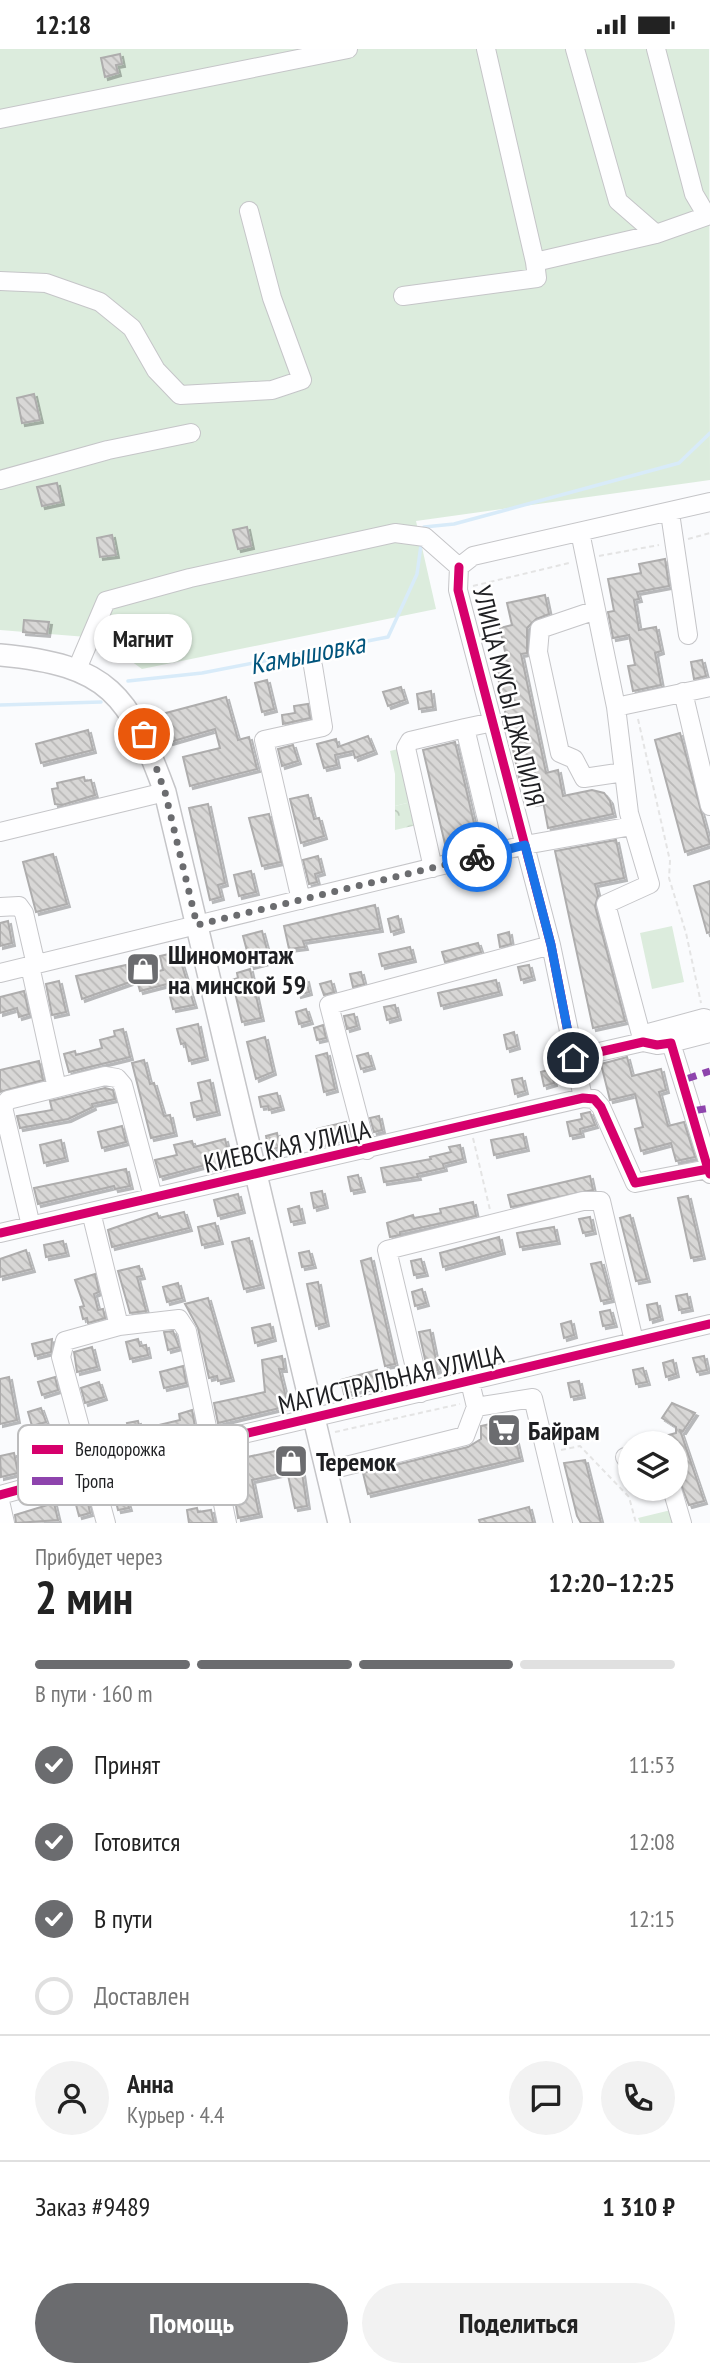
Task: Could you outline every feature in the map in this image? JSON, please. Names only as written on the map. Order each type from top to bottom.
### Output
[{"type":"main road","points":[[0,655],[76,669],[101,681],[123,704],[144,734],[165,792],[339,1523]]},
{"type":"street","points":[[0,119],[348,49]]},
{"type":"street","points":[[403,296],[537,278],[536,262],[486,49]]},
{"type":"street","points":[[575,49],[618,201],[656,234]]},
{"type":"street","points":[[536,262],[656,234],[707,216],[694,194],[656,49]]},
{"type":"street","points":[[0,281],[46,283],[100,302],[132,328],[156,370],[180,395],[272,390],[302,380],[272,297],[248,211]]},
{"type":"street","points":[[0,480],[108,450],[191,433]]},
{"type":"street","points":[[76,669],[106,601],[178,581],[395,533],[425,537],[459,567],[473,556],[710,502]]},
{"type":"street","points":[[670,513],[688,635]]},
{"type":"street","points":[[580,532],[616,707],[632,826],[650,884],[606,904],[642,1038],[657,1045],[671,1043],[708,1024]]},
{"type":"street","name":"УЛИЦА МУСЫ ДЖАЛИЛЯ","points":[[459,567],[458,590],[551,945],[583,1098]]},
{"type":"street","points":[[596,610],[540,629],[538,652],[560,753],[574,759],[584,778],[624,772]]},
{"type":"street","points":[[300,900],[264,740],[323,727],[313,666]]},
{"type":"street","points":[[616,707],[710,687]]},
{"type":"street","points":[[683,692],[710,806]]},
{"type":"street","points":[[433,868],[406,748],[410,741],[493,722]]},
{"type":"street","points":[[465,728],[495,853]]},
{"type":"street","points":[[0,832],[165,792]]},
{"type":"street","points":[[0,974],[525,845],[632,826]]},
{"type":"street","points":[[0,907],[19,907],[24,913],[57,1088]]},
{"type":"street","points":[[367,1150],[329,1005],[551,945]]},
{"type":"street","points":[[573,1058],[642,1038],[708,1024]]},
{"type":"street","points":[[583,1098],[594,1099],[601,1107],[635,1183],[709,1170],[671,1043]]},
{"type":"street","points":[[31,1226],[2,1114],[3,1107],[8,1100],[105,1076],[117,1078],[123,1085],[153,1198]]},
{"type":"street","name":"КИЕВСКАЯ УЛИЦА","points":[[0,1233],[583,1098]]},
{"type":"street","points":[[421,1393],[387,1250],[583,1201],[601,1201],[634,1341]]},
{"type":"street","points":[[91,1212],[119,1326]]},
{"type":"street","points":[[79,1425],[61,1357],[65,1341],[119,1326],[178,1319],[187,1331],[208,1425]]},
{"type":"street","name":"МАГИСТРАЛЬНАЯ УЛИЦА","points":[[248,1434],[710,1324]]},
{"type":"street","points":[[526,1369],[563,1523]]},
{"type":"street","points":[[326,1471],[465,1436],[476,1407],[470,1383]]},
{"type":"street","points":[[476,1407],[533,1398]]},
{"type":"street","name":"МАГИСТРАЛЬНАЯ УЛИЦА","points":[[0,1496],[18,1491]]},
{"type":"street","points":[[0,1501],[5,1523]]},
{"type":"street","points":[[672,1501],[682,1523]]},
{"type":"street","points":[[101,1505],[106,1523]]},
{"type":"street","points":[[224,1505],[227,1523]]},
{"type":"path","points":[[635,703],[670,861],[669,878],[708,1024]]},
{"type":"path","points":[[470,1126],[493,1223]]},
{"type":"path","points":[[546,1452],[580,1447],[629,1497],[636,1523]]},
{"type":"green space","points":[[0,49],[709,49],[710,480],[416,521],[436,609],[142,669],[99,638],[0,630]]},
{"type":"green space","points":[[398,749],[411,802],[395,806],[395,774],[390,751]]},
{"type":"green space","points":[[411,802],[417,825],[395,830],[395,806]]},
{"type":"green space","points":[[672,926],[684,982],[652,989],[640,933]]},
{"type":"green space","points":[[671,1510],[674,1523],[640,1523],[638,1518]]},
{"type":"building","points":[[120,54],[122,64],[116,65],[118,73],[105,77],[101,58]]},
{"type":"building","points":[[34,394],[40,420],[22,423],[17,398]]},
{"type":"building","points":[[57,483],[61,502],[42,506],[37,487]]},
{"type":"building","points":[[247,527],[251,546],[238,549],[233,530]]},
{"type":"building","points":[[112,535],[116,555],[100,557],[97,538]]},
{"type":"building","points":[[665,559],[669,586],[637,592],[639,599],[634,600],[639,630],[656,627],[661,651],[655,653],[661,685],[633,691],[628,666],[635,665],[629,635],[613,638],[608,612],[614,611],[608,579],[641,573],[639,564]]},
{"type":"building","points":[[545,595],[549,614],[536,619],[527,628],[527,653],[521,654],[546,773],[558,770],[563,796],[592,790],[604,793],[610,801],[613,814],[548,828],[543,801],[533,803],[527,776],[519,778],[494,658],[506,656],[500,628],[512,625],[507,603]]},
{"type":"building","points":[[24,620],[49,622],[47,634],[23,632]]},
{"type":"building","points":[[702,660],[706,676],[694,679],[691,662]]},
{"type":"building","points":[[267,680],[274,709],[262,712],[255,683]]},
{"type":"building","points":[[401,687],[405,700],[388,706],[383,692]]},
{"type":"building","points":[[431,691],[433,707],[419,709],[417,694]]},
{"type":"building","points":[[226,697],[238,740],[249,737],[257,769],[190,786],[183,757],[220,748],[215,729],[170,742],[162,714]]},
{"type":"building","points":[[308,704],[310,718],[283,724],[282,715],[295,713],[294,706]]},
{"type":"building","points":[[88,730],[93,750],[41,763],[36,744]]},
{"type":"building","points":[[680,733],[710,844],[685,852],[655,740]]},
{"type":"building","points":[[368,736],[374,751],[355,758],[353,751],[335,755],[337,765],[324,768],[317,744],[336,739],[338,747]]},
{"type":"building","points":[[455,742],[477,836],[445,844],[423,750]]},
{"type":"building","points":[[293,745],[298,761],[282,766],[278,749]]},
{"type":"building","points":[[84,777],[85,781],[91,780],[95,795],[62,805],[55,804],[52,789],[58,788],[57,783]]},
{"type":"building","points":[[308,795],[314,819],[319,818],[324,836],[301,843],[290,799]]},
{"type":"building","points":[[208,804],[225,883],[218,885],[221,897],[210,900],[189,808]]},
{"type":"building","points":[[269,814],[281,862],[262,866],[249,818]]},
{"type":"building","points":[[616,840],[624,878],[595,884],[598,896],[595,906],[625,1021],[593,1028],[555,851]]},
{"type":"building","points":[[53,854],[67,904],[36,912],[23,862]]},
{"type":"building","points":[[318,856],[322,872],[315,874],[317,882],[309,884],[303,860]]},
{"type":"building","points":[[251,871],[256,892],[239,896],[234,875]]},
{"type":"building","points":[[710,881],[710,932],[707,933],[694,886]]},
{"type":"building","points":[[375,905],[380,929],[303,941],[305,947],[289,949],[284,926]]},
{"type":"building","points":[[398,916],[401,929],[391,932],[388,919]]},
{"type":"building","points":[[8,921],[12,943],[0,946],[0,923]]},
{"type":"building","points":[[262,931],[270,961],[251,966],[243,936]]},
{"type":"building","points":[[509,932],[511,944],[500,947],[498,935]]},
{"type":"building","points":[[478,943],[481,952],[445,962],[442,952]]},
{"type":"building","points":[[410,947],[413,959],[382,966],[379,954]]},
{"type":"building","points":[[178,952],[194,1005],[173,1009],[167,984],[140,991],[136,977],[163,970],[160,956]]},
{"type":"building","points":[[126,965],[130,982],[82,999],[76,976]]},
{"type":"building","points":[[529,965],[532,977],[521,980],[518,967]]},
{"type":"building","points":[[250,969],[261,1018],[242,1022],[232,980],[238,978],[237,973]]},
{"type":"building","points":[[361,972],[364,984],[353,987],[350,974]]},
{"type":"building","points":[[306,979],[309,992],[298,995],[295,982]]},
{"type":"building","points":[[496,980],[499,992],[441,1006],[438,993]]},
{"type":"building","points":[[59,981],[66,1012],[52,1015],[46,984]]},
{"type":"building","points":[[331,981],[334,992],[324,995],[320,984]]},
{"type":"building","points":[[24,991],[29,1014],[19,1017],[17,1008],[0,1013],[0,997]]},
{"type":"building","points":[[395,1005],[398,1017],[387,1020],[384,1007]]},
{"type":"building","points":[[306,1009],[310,1021],[299,1024],[296,1012]]},
{"type":"building","points":[[354,1014],[357,1026],[347,1029],[344,1016]]},
{"type":"building","points":[[198,1024],[205,1057],[189,1061],[185,1043],[181,1044],[177,1029]]},
{"type":"building","points":[[323,1025],[326,1038],[317,1040],[314,1028]]},
{"type":"building","points":[[123,1029],[130,1057],[69,1072],[64,1054],[75,1051],[76,1055],[102,1048],[100,1040],[115,1036],[114,1031]]},
{"type":"building","points":[[514,1032],[517,1046],[507,1049],[504,1035]]},
{"type":"building","points":[[265,1037],[273,1072],[256,1079],[247,1042]]},
{"type":"building","points":[[327,1053],[335,1089],[324,1092],[316,1056]]},
{"type":"building","points":[[368,1053],[372,1066],[361,1069],[357,1056]]},
{"type":"building","points":[[627,1057],[632,1076],[661,1069],[666,1090],[659,1092],[668,1126],[684,1122],[695,1157],[676,1161],[671,1143],[641,1151],[635,1129],[643,1127],[635,1094],[610,1100],[601,1064]]},
{"type":"building","points":[[144,1060],[150,1084],[154,1083],[164,1116],[170,1115],[174,1133],[151,1138],[132,1063]]},
{"type":"building","points":[[39,1061],[43,1080],[0,1092],[0,1070]]},
{"type":"building","points":[[551,1069],[554,1083],[544,1086],[541,1072]]},
{"type":"building","points":[[522,1078],[525,1091],[515,1094],[512,1080]]},
{"type":"building","points":[[210,1080],[217,1112],[194,1117],[191,1103],[202,1100],[198,1083]]},
{"type":"building","points":[[105,1088],[113,1090],[115,1099],[92,1104],[93,1107],[68,1119],[20,1128],[17,1116],[52,1110],[50,1101]]},
{"type":"building","points":[[277,1093],[281,1107],[269,1110],[268,1106],[261,1107],[259,1097]]},
{"type":"building","points":[[590,1112],[595,1125],[580,1129],[581,1134],[570,1136],[567,1122],[582,1119],[581,1114]]},
{"type":"building","points":[[379,1116],[382,1130],[374,1132],[370,1118]]},
{"type":"building","points":[[346,1122],[349,1136],[321,1143],[317,1129]]},
{"type":"building","points":[[122,1126],[126,1142],[102,1148],[98,1132]]},
{"type":"building","points":[[277,1133],[280,1147],[269,1150],[266,1136]]},
{"type":"building","points":[[523,1134],[526,1148],[494,1155],[491,1140]]},
{"type":"building","points":[[225,1139],[231,1163],[210,1168],[209,1164],[160,1177],[155,1160],[177,1155],[174,1145],[192,1141],[194,1147]]},
{"type":"building","points":[[61,1140],[65,1158],[44,1163],[40,1145]]},
{"type":"building","points":[[460,1145],[463,1159],[443,1164],[444,1168],[417,1174],[418,1177],[384,1182],[381,1168],[431,1159],[430,1157],[451,1152],[449,1147]]},
{"type":"building","points":[[126,1169],[130,1186],[115,1189],[114,1186],[38,1204],[34,1188]]},
{"type":"building","points":[[358,1175],[362,1189],[351,1191],[348,1177]]},
{"type":"building","points":[[590,1176],[593,1190],[511,1207],[508,1195]]},
{"type":"building","points":[[322,1191],[325,1205],[314,1208],[311,1193]]},
{"type":"building","points":[[238,1194],[242,1210],[218,1216],[214,1200]]},
{"type":"building","points":[[688,1196],[702,1256],[691,1258],[678,1198]]},
{"type":"building","points":[[473,1202],[476,1216],[400,1232],[400,1235],[390,1237],[387,1223],[413,1215],[414,1218],[441,1213],[440,1209]]},
{"type":"building","points":[[299,1206],[302,1220],[291,1222],[288,1209]]},
{"type":"building","points":[[184,1212],[189,1228],[112,1247],[108,1230],[157,1213],[159,1218]]},
{"type":"building","points":[[630,1215],[647,1279],[636,1281],[620,1218]]},
{"type":"building","points":[[590,1217],[593,1231],[583,1233],[579,1219]]},
{"type":"building","points":[[215,1223],[220,1241],[202,1245],[198,1227]]},
{"type":"building","points":[[554,1227],[557,1241],[520,1247],[517,1233]]},
{"type":"building","points":[[499,1237],[502,1251],[443,1267],[440,1253]]},
{"type":"building","points":[[249,1238],[261,1285],[244,1289],[232,1242]]},
{"type":"building","points":[[63,1241],[66,1253],[46,1257],[44,1245]]},
{"type":"building","points":[[26,1250],[32,1269],[0,1277],[0,1259]]},
{"type":"building","points":[[309,1251],[313,1265],[302,1267],[299,1253]]},
{"type":"building","points":[[371,1258],[395,1364],[385,1366],[361,1261]]},
{"type":"building","points":[[421,1259],[425,1273],[414,1275],[411,1261]]},
{"type":"building","points":[[601,1262],[611,1299],[601,1301],[591,1264]]},
{"type":"building","points":[[139,1266],[142,1276],[137,1277],[146,1311],[130,1313],[118,1271]]},
{"type":"building","points":[[95,1274],[99,1292],[94,1294],[98,1310],[103,1309],[105,1318],[88,1323],[87,1318],[83,1319],[80,1307],[84,1306],[75,1280]]},
{"type":"building","points":[[318,1282],[326,1323],[316,1326],[307,1284]]},
{"type":"building","points":[[178,1283],[182,1298],[167,1302],[163,1287]]},
{"type":"building","points":[[422,1289],[426,1303],[415,1306],[412,1292]]},
{"type":"building","points":[[687,1294],[690,1308],[679,1310],[676,1296]]},
{"type":"building","points":[[208,1298],[231,1378],[218,1381],[217,1376],[209,1378],[198,1328],[185,1304]]},
{"type":"building","points":[[657,1303],[660,1317],[650,1320],[647,1305]]},
{"type":"building","points":[[610,1310],[614,1324],[603,1326],[600,1312]]},
{"type":"building","points":[[571,1321],[574,1335],[564,1338],[561,1324]]},
{"type":"building","points":[[270,1324],[273,1338],[255,1343],[252,1328]]},
{"type":"building","points":[[430,1330],[438,1370],[428,1373],[419,1332]]},
{"type":"building","points":[[173,1331],[179,1347],[168,1350],[164,1332]]},
{"type":"building","points":[[52,1339],[51,1352],[35,1356],[32,1344]]},
{"type":"building","points":[[138,1339],[140,1346],[146,1345],[148,1355],[130,1359],[126,1342]]},
{"type":"building","points":[[92,1347],[97,1367],[77,1372],[74,1352]]},
{"type":"building","points":[[282,1356],[284,1369],[279,1369],[288,1406],[218,1423],[214,1403],[265,1392],[262,1360]]},
{"type":"building","points":[[704,1356],[707,1370],[697,1372],[693,1358]]},
{"type":"building","points":[[673,1360],[676,1374],[666,1377],[663,1363]]},
{"type":"building","points":[[183,1366],[186,1383],[164,1388],[160,1372]]},
{"type":"building","points":[[643,1368],[647,1382],[636,1384],[633,1370]]},
{"type":"building","points":[[377,1370],[381,1384],[344,1394],[341,1380]]},
{"type":"building","points":[[9,1377],[17,1420],[0,1424],[0,1379]]},
{"type":"building","points":[[55,1377],[58,1390],[42,1395],[38,1382]]},
{"type":"building","points":[[579,1381],[582,1395],[571,1397],[568,1383]]},
{"type":"building","points":[[99,1382],[104,1397],[85,1403],[81,1388]]},
{"type":"building","points":[[672,1403],[695,1413],[683,1431],[676,1431],[676,1427],[662,1418]]},
{"type":"building","points":[[41,1408],[46,1422],[32,1425],[28,1412]]},
{"type":"building","points":[[192,1410],[195,1425],[159,1425],[180,1420],[179,1414]]},
{"type":"building","points":[[511,1419],[520,1458],[368,1494],[363,1473],[468,1447],[481,1439],[481,1426]]},
{"type":"building","points":[[138,1421],[139,1425],[128,1425]]},
{"type":"building","points":[[298,1446],[307,1506],[295,1508],[288,1475],[284,1473],[252,1480],[259,1514],[238,1518],[236,1505],[248,1505],[248,1457]]},
{"type":"building","points":[[14,1453],[18,1473],[1,1477],[0,1456]]},
{"type":"building","points":[[688,1454],[704,1501],[689,1505],[687,1501]]},
{"type":"building","points":[[585,1460],[601,1523],[581,1523],[577,1516],[564,1463]]},
{"type":"building","points":[[54,1505],[58,1520],[16,1523],[15,1515]]},
{"type":"building","points":[[76,1505],[88,1505],[90,1513],[79,1516]]},
{"type":"building","points":[[117,1505],[128,1505],[129,1508],[118,1510]]},
{"type":"building","points":[[529,1507],[533,1523],[480,1523],[479,1520]]},
{"type":"building","points":[[197,1508],[198,1512],[211,1510],[214,1523],[189,1523],[187,1510]]},
{"type":"waterway","name":"Камышовка","points":[[424,527],[454,524],[679,463],[710,433]]},
{"type":"waterway","name":"Камышовка","points":[[128,681],[202,673],[388,637],[417,574],[421,545]]},
{"type":"waterway","name":"Камышовка","points":[[0,705],[101,702]]},
{"type":"marked path","points":[[683,1080],[710,1071]]},
{"type":"marked path","points":[[692,1111],[710,1108]]},
{"type":"cycle path","points":[[459,567],[458,590],[551,945],[573,1058],[643,1042],[657,1045],[671,1043],[708,1169]]},
{"type":"cycle path","points":[[0,1233],[583,1098],[594,1099],[601,1107],[635,1183],[708,1169],[710,1174]]},
{"type":"cycle path","points":[[248,1433],[710,1324]]},
{"type":"cycle path","points":[[0,1495],[18,1490]]},
{"type":"way so far","points":[[144,734],[165,792],[197,925],[477,857]]},
{"type":"place","name":"Магнит","points":[[144,734]]},
{"type":"place","name":"Шиномонтаж на минской 59","points":[[143,969]]},
{"type":"place","name":"Байрам","points":[[504,1430]]},
{"type":"place","name":"Теремок","points":[[291,1461]]},
{"type":"route","points":[[477,857],[525,845],[551,945],[573,1058]]}]
